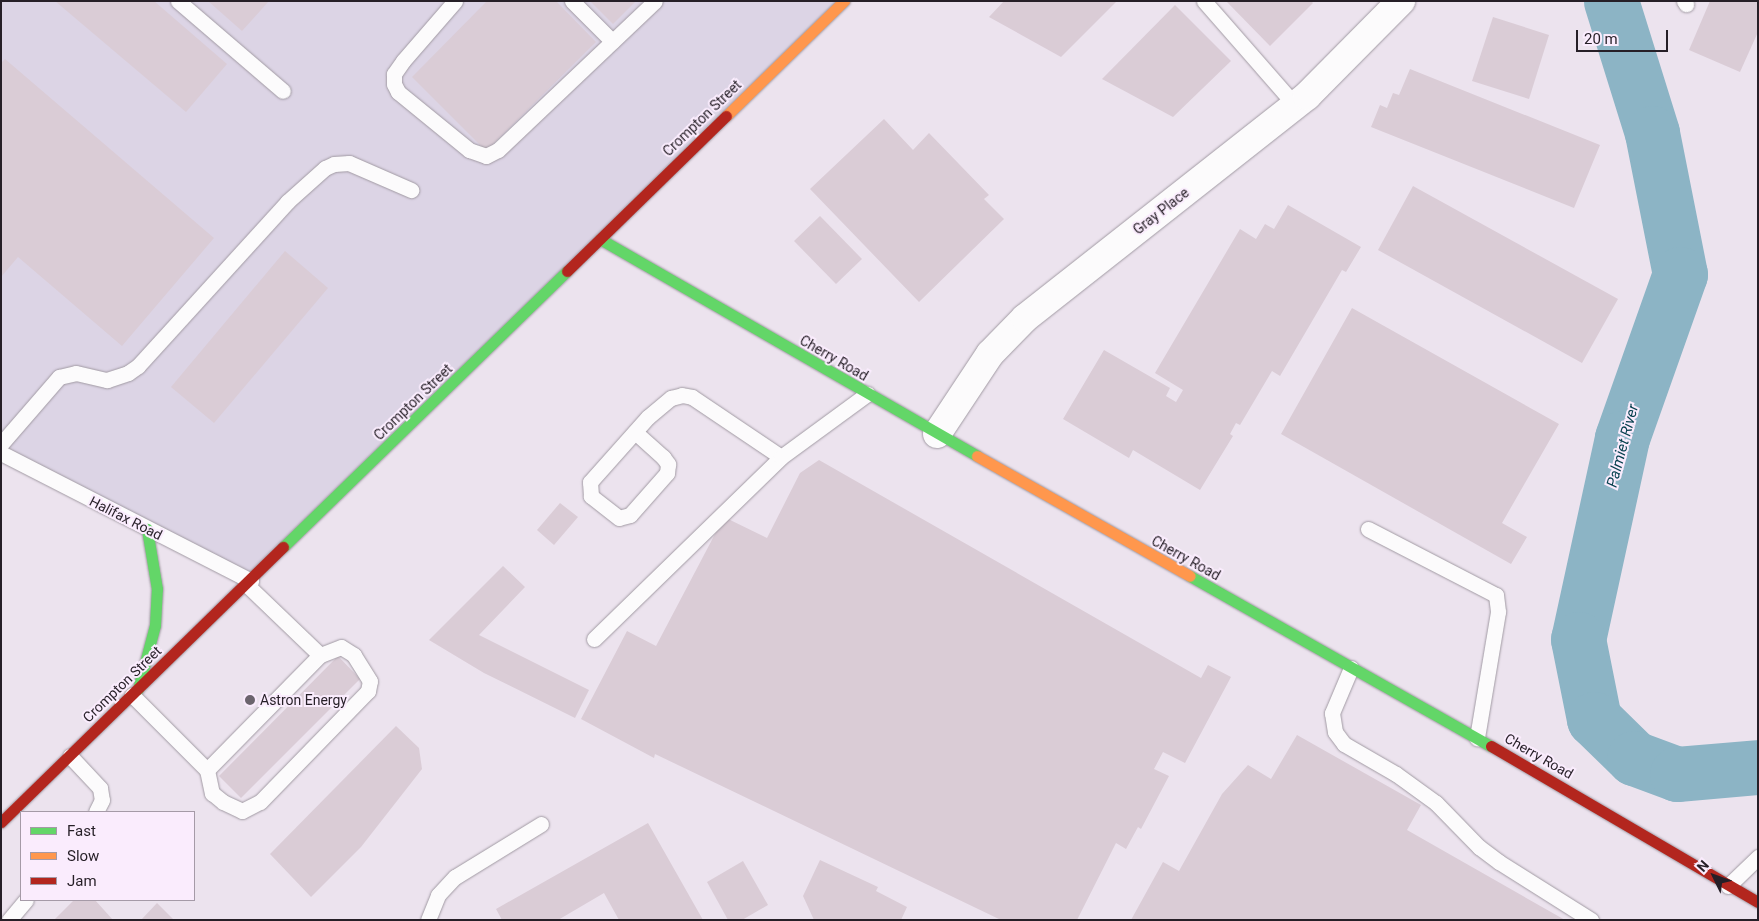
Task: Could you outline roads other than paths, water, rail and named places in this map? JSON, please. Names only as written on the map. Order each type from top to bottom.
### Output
[{"type":"street","name":"Crompton Street","points":[[1,822],[249,583],[844,1]]},
{"type":"street","name":"Gray Place","points":[[937,434],[990,354],[1026,318],[1295,105],[1401,1]]},
{"type":"street","name":"Cherry Road","points":[[600,239],[937,434],[1477,738],[1758,902]]},
{"type":"street","points":[[135,692],[155,625],[157,589],[147,529]]},
{"type":"lane","points":[[178,1],[283,91]]},
{"type":"lane","points":[[455,1],[402,61],[394,74],[394,84],[398,92],[477,154],[486,156],[498,150],[654,1]]},
{"type":"lane","points":[[572,1],[612,41]]},
{"type":"lane","points":[[1204,1],[1295,105]]},
{"type":"lane","points":[[1,444],[59,377],[76,374],[107,380],[128,373],[138,366],[287,202],[325,168],[334,164],[349,163],[411,190]]},
{"type":"lane","points":[[594,639],[781,458],[867,394]]},
{"type":"lane","points":[[635,432],[668,464],[667,474],[630,515],[619,518],[591,496],[588,490],[590,482],[635,432],[671,398],[682,395],[692,397],[781,458]]},
{"type":"lane","name":"Halifax Road","points":[[1,453],[249,583],[320,655]]},
{"type":"lane","points":[[1368,529],[1496,595],[1498,612],[1477,738]]},
{"type":"lane","points":[[135,692],[207,770],[212,794],[222,802],[242,811],[260,802],[368,691],[370,681],[354,655],[341,647],[320,655],[207,770]]},
{"type":"lane","points":[[1351,668],[1332,713],[1335,732],[1344,744],[1396,774],[1436,803],[1479,847],[1499,862],[1591,920]]},
{"type":"lane","points":[[70,756],[100,788],[102,800],[96,811]]},
{"type":"lane","points":[[428,920],[438,895],[455,878],[541,824]]},
{"type":"lane","points":[[1728,886],[1758,857]]},
{"type":"lane","points":[[9,920],[25,901]]},
{"type":"waterway","name":"Palmiet River","points":[[1611,1],[1652,133],[1680,274],[1622,438],[1578,639],[1594,719],[1634,758],[1677,774],[1758,767]]},
{"type":"place","name":"Astron Energy","points":[[250,700]]}]
